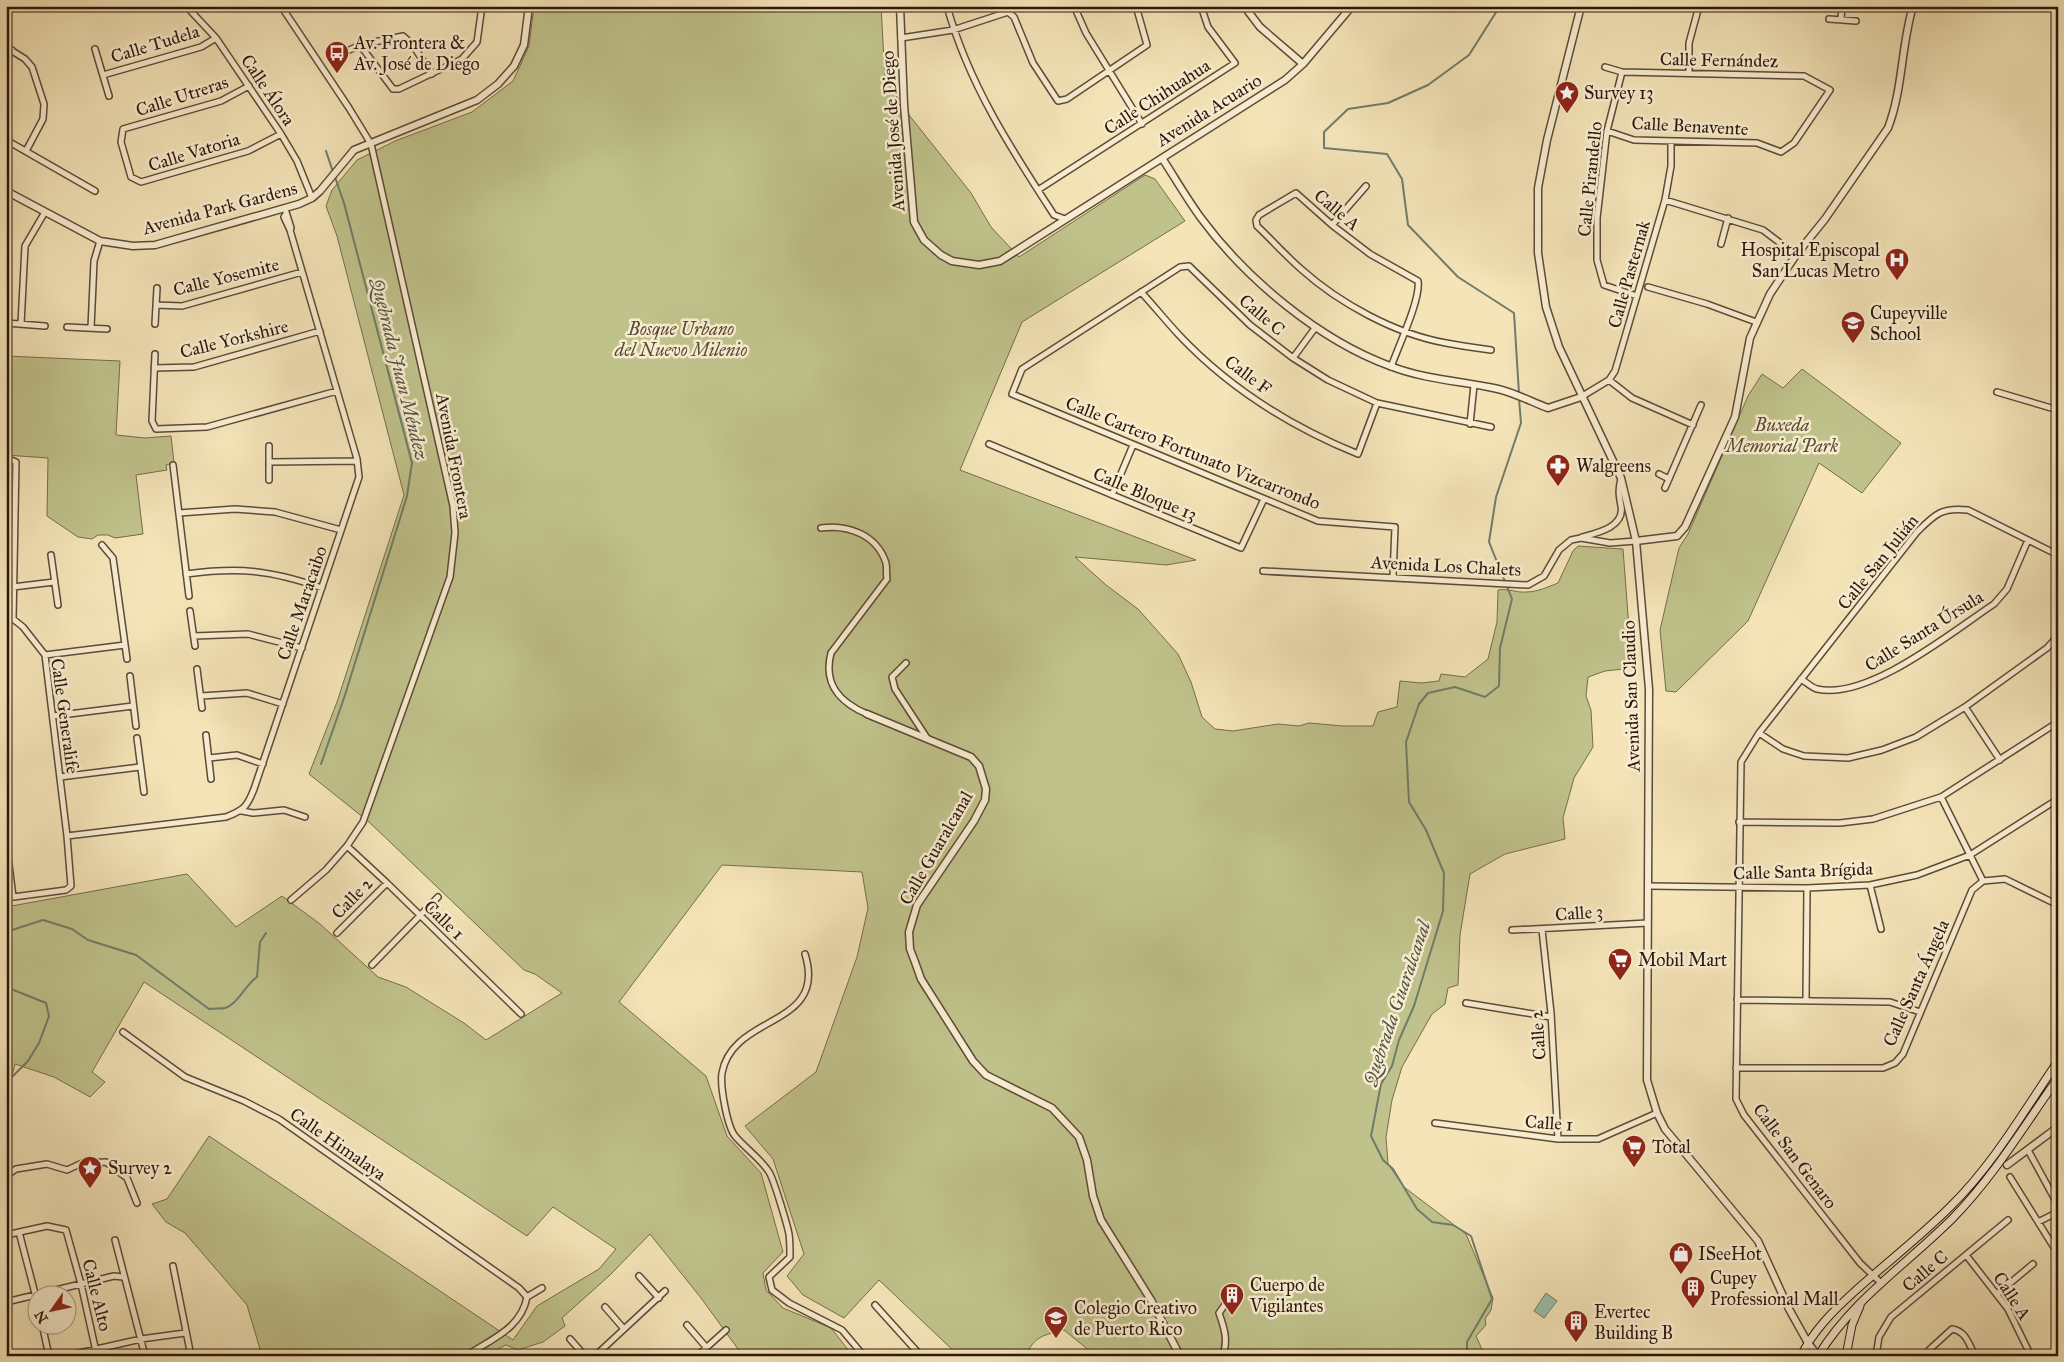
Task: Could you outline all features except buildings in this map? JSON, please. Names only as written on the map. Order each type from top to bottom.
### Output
[{"type":"main road","points":[[1801,1356],[1808,1343],[1829,1316],[1873,1274],[1950,1208],[1972,1184],[1990,1161],[2058,1061]]},
{"type":"main road","points":[[1818,1356],[1864,1298],[1930,1240],[1988,1180],[2058,1078]]},
{"type":"main road","points":[[1846,1356],[1852,1325],[1864,1298]]},
{"type":"street","name":"Calle Álora","points":[[186,6],[216,38],[281,134],[297,161],[312,198]]},
{"type":"street","name":"Avenida Frontera","points":[[281,6],[349,108],[370,144],[453,506],[455,533],[450,577],[363,822],[347,846],[326,870],[291,900]]},
{"type":"street","points":[[360,45],[393,89],[403,87],[462,59],[477,42],[482,6]]},
{"type":"street","points":[[370,144],[477,100],[498,84],[514,66],[524,45],[530,6]]},
{"type":"street","name":"Avenida José de Diego","points":[[900,6],[904,105],[914,222],[924,240],[941,255],[952,261],[979,265],[1000,261],[1065,219]]},
{"type":"street","points":[[947,6],[953,30],[967,65],[992,117],[1054,215],[1065,219]]},
{"type":"street","points":[[1074,6],[1086,33],[1142,124]]},
{"type":"street","points":[[901,38],[953,30],[1008,12],[1014,17],[1033,63],[1058,101],[1067,99],[1110,72],[1147,45],[1136,6]]},
{"type":"street","name":"Calle Chihuahua","points":[[1038,190],[1236,62],[1208,27],[1201,6]]},
{"type":"street","points":[[1244,6],[1260,27],[1303,64]]},
{"type":"street","name":"Avenida Acuario","points":[[1065,219],[1285,80],[1303,64],[1352,6]]},
{"type":"street","name":"Avenida San Claudio","points":[[1580,6],[1547,140],[1538,188],[1538,253],[1546,307],[1558,347],[1621,478],[1636,541],[1649,689],[1647,1080],[1657,1113],[1669,1135],[1758,1241],[1789,1309],[1808,1343],[1818,1356]]},
{"type":"street","points":[[1689,72],[1689,43],[1699,6]]},
{"type":"street","points":[[1841,19],[1842,6]]},
{"type":"street","points":[[1581,538],[1610,543],[1636,541],[1677,536],[1685,527],[1735,417],[1750,338],[1770,294],[1888,128],[1895,111],[1907,24],[1913,6]]},
{"type":"street","points":[[1829,18],[1856,21]]},
{"type":"street","points":[[345,52],[360,45],[403,36],[412,44],[432,74]]},
{"type":"street","name":"Calle Tudela","points":[[103,75],[201,47],[216,38]]},
{"type":"street","points":[[6,47],[25,59],[32,67],[44,104],[43,119],[26,151]]},
{"type":"street","points":[[95,49],[109,96]]},
{"type":"street","points":[[6,60],[12,50]]},
{"type":"street","name":"Calle Fernández","points":[[1605,67],[1622,72],[1804,76],[1830,90]]},
{"type":"street","name":"Calle Pirandello","points":[[1622,72],[1607,131],[1597,218],[1597,260],[1604,285],[1637,296]]},
{"type":"street","name":"Calle Utreras","points":[[122,129],[221,101],[249,86]]},
{"type":"street","name":"Calle Benavente","points":[[1607,131],[1634,140],[1757,143],[1781,152],[1794,143],[1830,90]]},
{"type":"street","name":"Calle Vatoria","points":[[122,129],[121,142],[131,177],[141,182],[248,151],[281,134]]},
{"type":"street","points":[[6,140],[95,191]]},
{"type":"street","name":"Calle Pasternak","points":[[1609,380],[1615,371],[1664,200],[1671,166],[1671,142]]},
{"type":"street","name":"Avenida Park Gardens","points":[[6,191],[100,241],[133,246],[155,245],[285,211],[312,198],[331,179],[354,150],[370,144]]},
{"type":"street","points":[[1162,158],[1202,219],[1228,250],[1274,296],[1315,328],[1360,353],[1391,367],[1431,378],[1499,389],[1548,408],[1581,397],[1609,380],[1632,398],[1692,425]]},
{"type":"street","points":[[1332,225],[1366,186]]},
{"type":"street","name":"Calle A","points":[[1391,367],[1405,330],[1419,288],[1418,281],[1370,254],[1332,225],[1296,193],[1259,215],[1256,220],[1257,226],[1301,270],[1331,293],[1369,316],[1405,330],[1444,343],[1491,350]]},
{"type":"street","points":[[1664,200],[1763,230],[1796,255]]},
{"type":"street","name":"Calle Maracaibo","points":[[242,810],[250,801],[263,764],[359,476],[357,461],[285,211]]},
{"type":"street","points":[[21,324],[26,246],[45,212]]},
{"type":"street","points":[[1721,244],[1728,218]]},
{"type":"street","points":[[91,328],[94,262],[100,241]]},
{"type":"street","name":"Calle C","points":[[1040,357],[1180,267],[1189,266],[1250,325],[1293,358],[1328,380],[1377,403],[1491,427]]},
{"type":"street","name":"Calle Yosemite","points":[[156,305],[182,306],[302,272]]},
{"type":"street","name":"Calle Yosemite","points":[[155,324],[157,288]]},
{"type":"street","points":[[1648,288],[1708,304],[1756,322]]},
{"type":"street","name":"Calle F","points":[[1141,292],[1180,336],[1218,371],[1278,415],[1322,439],[1358,454],[1377,403]]},
{"type":"street","points":[[6,323],[45,326]]},
{"type":"street","points":[[68,327],[107,329]]},
{"type":"street","points":[[1293,358],[1315,328]]},
{"type":"street","name":"Calle Yorkshire","points":[[154,368],[194,366],[320,331]]},
{"type":"street","name":"Calle Yorkshire","points":[[155,354],[152,421],[156,429],[207,428],[337,391]]},
{"type":"street","name":"Calle Cartero Fortunato Vizcarrondo","points":[[1040,357],[1022,370],[1012,394],[1318,521],[1395,527],[1394,576]]},
{"type":"street","points":[[1470,424],[1474,385]]},
{"type":"street","points":[[1998,392],[2058,410]]},
{"type":"street","points":[[1665,488],[1701,405]]},
{"type":"street","name":"Calle Bloque 13","points":[[989,444],[1241,548],[1264,499]]},
{"type":"street","points":[[1112,495],[1133,445]]},
{"type":"street","points":[[269,446],[269,480]]},
{"type":"street","points":[[6,458],[16,462],[12,587],[13,619],[6,620]]},
{"type":"street","points":[[270,462],[357,461]]},
{"type":"street","points":[[173,464],[188,596]]},
{"type":"street","points":[[1659,474],[1669,479]]},
{"type":"street","name":"Avenida Los Chalets","points":[[1263,571],[1394,576],[1528,585],[1544,576],[1559,550],[1571,540],[1599,532],[1615,524],[1619,519],[1622,507],[1617,492],[1621,478]]},
{"type":"street","name":"Calle San Julián","points":[[1759,733],[1917,532],[1936,513],[1953,508],[1968,510],[2058,555]]},
{"type":"street","points":[[179,513],[234,509],[275,512],[341,530]]},
{"type":"street","name":"Calle Guaralcanal","points":[[822,528],[838,526],[852,529],[864,536],[876,547],[886,563],[887,579],[831,653],[828,666],[832,687],[850,707],[971,757],[979,766],[986,789],[985,800],[974,821],[916,905],[909,932],[910,949],[921,979],[973,1061],[986,1075],[1052,1108],[1079,1137],[1088,1160],[1093,1196],[1101,1220],[1151,1300],[1180,1356]]},
{"type":"street","name":"Calle Santa Úrsula","points":[[1801,679],[1816,689],[1839,690],[1866,684],[1895,670],[1994,604],[2007,588],[2028,540]]},
{"type":"street","points":[[102,545],[113,558],[127,659]]},
{"type":"street","points":[[51,555],[58,605]]},
{"type":"street","points":[[186,574],[220,570],[254,570],[293,578],[322,588]]},
{"type":"street","points":[[12,587],[54,582]]},
{"type":"street","points":[[190,611],[195,646]]},
{"type":"street","name":"Calle Generalife","points":[[13,619],[23,626],[45,656],[67,836],[71,886],[66,890],[13,897]]},
{"type":"street","points":[[194,636],[248,634],[302,648]]},
{"type":"street","points":[[1759,733],[1783,749],[1804,756],[1848,758],[1882,750],[1916,737],[1965,707],[2047,648],[2058,636]]},
{"type":"street","points":[[45,656],[125,645]]},
{"type":"street","points":[[906,663],[892,677],[895,689],[927,739]]},
{"type":"street","points":[[197,669],[202,708]]},
{"type":"street","points":[[130,676],[136,726]]},
{"type":"street","points":[[201,696],[247,693],[283,704]]},
{"type":"street","points":[[52,716],[133,706]]},
{"type":"street","points":[[1965,707],[2000,760]]},
{"type":"street","points":[[1738,822],[1849,822],[1873,819],[1942,797],[2058,722]]},
{"type":"street","name":"Calle San Genaro","points":[[1759,733],[1741,762],[1738,822],[1736,1099],[1744,1116],[1860,1263],[1880,1282]]},
{"type":"street","points":[[206,735],[211,779]]},
{"type":"street","points":[[137,738],[144,792]]},
{"type":"street","points":[[209,758],[237,755],[263,764]]},
{"type":"street","points":[[60,777],[140,767]]},
{"type":"street","points":[[1942,797],[1983,881],[2005,879],[2058,905]]},
{"type":"street","name":"Calle Santa Brígida","points":[[1649,886],[1807,888],[1870,885],[1916,876],[1970,854],[2058,799]]},
{"type":"street","points":[[67,836],[226,817],[242,810],[253,813],[284,810],[305,817]]},
{"type":"street","points":[[6,841],[13,897],[6,898]]},
{"type":"street","name":"Calle 1","points":[[347,846],[387,882],[521,1014]]},
{"type":"street","name":"Calle Santa Ángela","points":[[1736,1068],[1883,1068],[1895,1063],[1903,1054],[1972,890],[1983,881]]},
{"type":"street","name":"Calle 2","points":[[337,933],[387,882]]},
{"type":"street","points":[[1870,885],[1881,929]]},
{"type":"street","points":[[1806,999],[1807,888]]},
{"type":"street","points":[[372,965],[438,897]]},
{"type":"street","name":"Calle 3","points":[[1512,930],[1542,930],[1648,923]]},
{"type":"street","name":"Calle 2","points":[[1542,930],[1551,1017],[1558,1139]]},
{"type":"street","points":[[805,954],[809,966],[809,979],[800,1003],[746,1035],[727,1054],[722,1075],[724,1102],[733,1134],[769,1172],[789,1234],[790,1257],[769,1277],[772,1290],[789,1304],[842,1330],[864,1356]]},
{"type":"street","points":[[1737,1000],[1806,999],[1890,1002],[1920,1012]]},
{"type":"street","points":[[1466,1003],[1551,1017]]},
{"type":"street","name":"Calle Himalaya","points":[[123,1032],[186,1077],[244,1101],[279,1119],[519,1288],[527,1297]]},
{"type":"street","name":"Calle 1","points":[[1434,1124],[1558,1139],[1598,1139],[1657,1113]]},
{"type":"street","points":[[2007,1165],[2058,1127]]},
{"type":"street","points":[[2028,1150],[2058,1205]]},
{"type":"street","points":[[6,1176],[16,1169],[47,1164],[67,1170],[82,1163],[106,1162],[127,1178],[137,1203]]},
{"type":"street","points":[[2010,1177],[2052,1246]]},
{"type":"street","points":[[2038,1222],[2058,1212]]},
{"type":"street","name":"Calle C","points":[[1876,1356],[1879,1337],[1891,1316],[2008,1220]]},
{"type":"street","name":"Calle Alto","points":[[19,1232],[47,1226],[66,1230],[81,1284],[97,1356]]},
{"type":"street","points":[[6,1235],[19,1232],[32,1284]]},
{"type":"street","points":[[115,1240],[145,1356]]},
{"type":"street","name":"Calle A","points":[[1966,1255],[2008,1309],[2031,1356]]},
{"type":"street","points":[[1998,1294],[2033,1264]]},
{"type":"street","points":[[173,1266],[191,1356]]},
{"type":"street","points":[[78,1285],[114,1276],[124,1277]]},
{"type":"street","points":[[638,1276],[659,1298]]},
{"type":"street","points":[[466,1356],[513,1326],[525,1307],[527,1297],[542,1288]]},
{"type":"street","points":[[594,1356],[665,1291]]},
{"type":"street","points":[[6,1302],[28,1297]]},
{"type":"street","points":[[1222,1356],[1226,1344],[1225,1330],[1219,1313],[1224,1306],[1234,1302]]},
{"type":"street","points":[[874,1305],[921,1356]]},
{"type":"street","points":[[605,1307],[624,1329]]},
{"type":"street","points":[[874,1316],[879,1311]]},
{"type":"street","points":[[687,1325],[706,1347]]},
{"type":"street","points":[[1925,1356],[1952,1329],[1960,1330],[1965,1335],[1975,1356]]},
{"type":"street","points":[[696,1356],[726,1330]]},
{"type":"street","points":[[66,1356],[141,1339],[185,1332]]},
{"type":"street","points":[[44,1334],[49,1356]]},
{"type":"street","points":[[570,1339],[585,1356]]},
{"type":"green space","name":"Bosque Urbano del Nuevo Milenio","points":[[534,6],[881,6],[885,79],[909,115],[971,193],[991,227],[1019,257],[1145,175],[1155,179],[1185,221],[1022,322],[960,470],[1196,560],[1166,565],[1075,557],[1106,585],[1138,609],[1178,654],[1191,682],[1202,717],[1215,729],[1233,731],[1278,724],[1299,726],[1309,723],[1373,726],[1378,712],[1397,707],[1400,681],[1421,683],[1439,681],[1441,674],[1465,677],[1488,659],[1497,622],[1498,590],[1530,592],[1558,583],[1573,551],[1578,546],[1623,549],[1632,668],[1605,671],[1588,677],[1586,696],[1591,710],[1593,747],[1574,778],[1563,818],[1565,839],[1505,854],[1470,874],[1460,935],[1458,985],[1448,988],[1445,1004],[1432,1014],[1402,1067],[1392,1100],[1386,1137],[1388,1164],[1404,1187],[1466,1234],[1493,1298],[1491,1310],[1485,1319],[1486,1325],[1476,1336],[1485,1356],[1096,1356],[1064,1330],[1040,1337],[1032,1344],[1026,1356],[959,1356],[879,1280],[844,1318],[803,1295],[787,1276],[804,1254],[773,1159],[745,1126],[816,1072],[857,957],[868,908],[862,872],[722,865],[619,1002],[706,1076],[727,1136],[761,1173],[783,1252],[763,1273],[766,1290],[783,1308],[831,1328],[853,1356],[746,1356],[738,1349],[701,1298],[650,1234],[610,1275],[562,1318],[565,1326],[543,1342],[518,1350],[506,1345],[483,1356],[439,1356],[430,1353],[428,1356],[262,1356],[247,1305],[185,1233],[166,1222],[152,1204],[167,1199],[209,1136],[513,1340],[537,1306],[599,1269],[616,1249],[553,1207],[527,1236],[144,982],[92,1072],[105,1082],[90,1097],[54,1077],[15,1064],[6,1099],[6,907],[187,874],[236,927],[282,896],[320,924],[378,977],[406,987],[464,1023],[486,1040],[562,993],[535,974],[524,970],[369,822],[309,774],[337,702],[404,495],[337,236],[326,206],[332,190],[357,160],[395,141],[472,112],[513,81],[529,46]]},
{"type":"green space","points":[[6,356],[120,361],[116,435],[145,438],[171,436],[174,463],[166,465],[167,470],[136,475],[143,534],[115,538],[108,535],[98,535],[92,539],[78,537],[47,516],[48,458],[6,455]]},
{"type":"green space","name":"Buxeda Memorial Park","points":[[1802,369],[1901,443],[1862,493],[1819,463],[1748,621],[1676,692],[1666,691],[1660,630],[1679,548],[1688,534],[1748,396],[1762,374],[1783,388]]},
{"type":"shaded area","points":[[1546,1293],[1557,1301],[1544,1318],[1534,1311]]},
{"type":"waterway","name":"Quebrada Guaralcanal","points":[[1500,6],[1469,55],[1428,85],[1388,103],[1348,109],[1324,132],[1324,148],[1387,154],[1402,179],[1408,225],[1458,277],[1514,313],[1519,394]]},
{"type":"waterway","name":"Quebrada Juan Méndez","points":[[326,151],[333,172]]},
{"type":"waterway","name":"Quebrada Juan Méndez","points":[[321,764],[345,695],[407,496],[412,463],[344,203],[335,177]]},
{"type":"waterway","name":"Quebrada Guaralcanal","points":[[1467,1356],[1467,1342],[1492,1299],[1471,1236],[1453,1225],[1432,1222],[1417,1209],[1393,1169],[1383,1160],[1371,1136],[1381,1084],[1392,1066],[1399,1040],[1414,1006],[1443,911],[1444,873],[1426,830],[1409,802],[1406,742],[1419,704],[1428,693],[1455,687],[1485,697],[1499,686],[1500,648],[1512,599],[1489,542],[1496,497],[1521,423],[1519,399]]},
{"type":"waterway","name":"Quebrada Juan Méndez","points":[[6,932],[43,920],[72,929],[88,940],[136,955],[209,1009],[230,1006],[257,977],[260,942],[266,933]]},
{"type":"waterway","name":"Quebrada Juan Méndez","points":[[6,987],[46,1003],[49,1016],[39,1043],[28,1061],[10,1079],[6,1093]]},
{"type":"place","name":"Av. Frontera & Av. José de Diego","points":[[337,74]]},
{"type":"place","name":"Survey 13","points":[[1567,114]]},
{"type":"place","name":"Hospital Episcopal San Lucas Metro","points":[[1897,281]]},
{"type":"place","name":"Cupeyville School","points":[[1853,344]]},
{"type":"place","name":"Walgreens","points":[[1558,487]]},
{"type":"place","name":"Mobil Mart","points":[[1620,981]]},
{"type":"place","name":"Total","points":[[1634,1168]]},
{"type":"place","name":"Survey 2","points":[[90,1189]]},
{"type":"place","name":"ISeeHot","points":[[1681,1275]]},
{"type":"place","name":"Cupey Professional Mall","points":[[1693,1309]]},
{"type":"place","name":"Cuerpo de Vigilantes","points":[[1232,1316]]},
{"type":"place","name":"Colegio Creativo de Puerto Rico","points":[[1056,1339]]},
{"type":"place","name":"Evertec Building B","points":[[1576,1343]]}]
